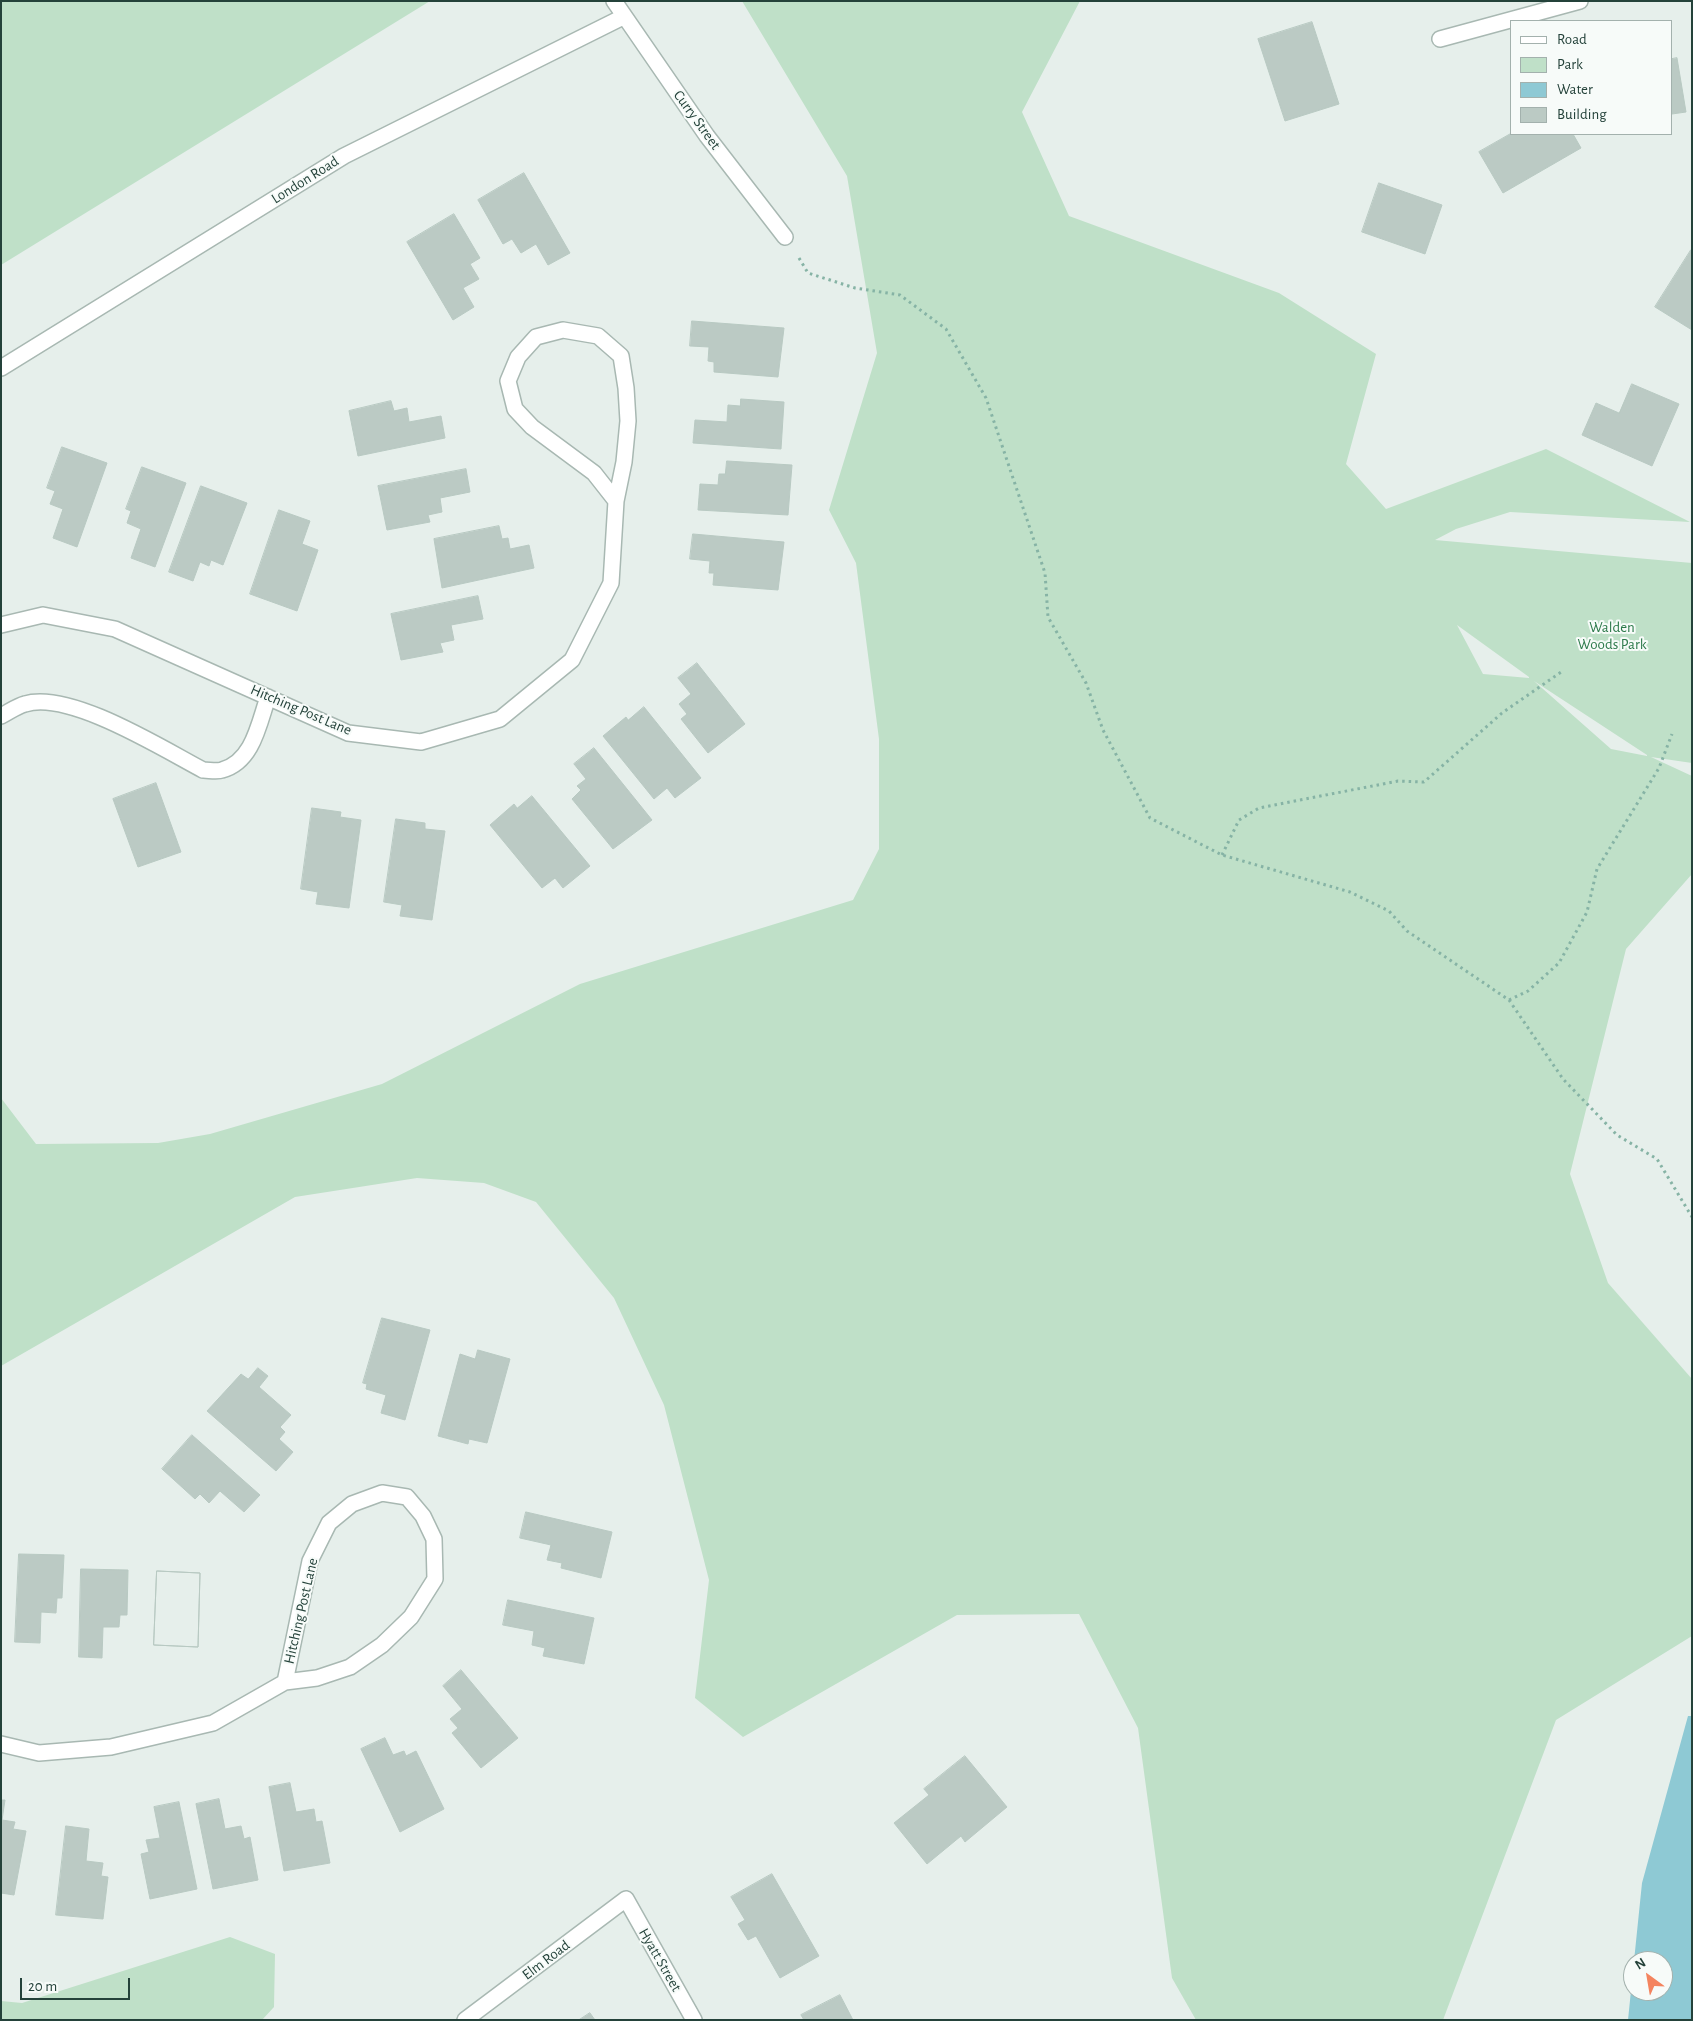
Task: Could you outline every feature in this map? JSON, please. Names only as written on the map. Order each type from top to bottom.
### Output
[{"type":"street","name":"Curry Street","points":[[614,1],[623,17],[707,136],[785,237]]},
{"type":"street","points":[[1440,39],[1580,1]]},
{"type":"street","name":"London Road","points":[[1,368],[344,156],[623,17]]},
{"type":"street","name":"Hitching Post Lane","points":[[1,626],[43,615],[114,629],[348,733],[422,742],[500,719],[572,660],[611,583],[616,501],[624,462],[628,420],[622,356],[598,336],[564,330],[536,337],[518,357],[508,381],[515,409],[532,427],[594,473],[616,501]]},
{"type":"street","points":[[1,716],[26,703],[47,702],[88,711],[203,770],[222,770],[240,761],[250,746],[268,697]]},
{"type":"street","name":"Hitching Post Lane","points":[[1,1744],[39,1753],[111,1747],[213,1723],[284,1682],[316,1678],[350,1668],[382,1645],[411,1617],[435,1579],[434,1539],[423,1516],[408,1497],[382,1493],[352,1504],[329,1523],[310,1561],[284,1682]]},
{"type":"street","name":"Elm Road","points":[[465,2020],[626,1899]]},
{"type":"street","name":"Hyatt Street","points":[[626,1899],[694,2020]]},
{"type":"path","points":[[785,237],[808,273],[855,288],[900,295],[946,329],[986,398],[1045,573],[1048,617],[1086,683],[1103,730],[1150,818],[1222,855],[1350,892],[1388,912],[1407,931],[1509,1000],[1570,1086],[1617,1136],[1657,1159],[1692,1217]]},
{"type":"path","points":[[1222,855],[1239,820],[1259,808],[1398,781],[1424,782],[1502,713],[1564,670]]},
{"type":"path","points":[[1509,1000],[1528,991],[1559,963],[1587,912],[1597,869],[1659,768],[1672,734]]},
{"type":"green space","points":[[1,1],[430,1],[1,265]]},
{"type":"green space","name":"Walden Woods Park","points":[[742,1],[1080,1],[1022,112],[1069,216],[1279,293],[1376,354],[1346,464],[1386,509],[1546,449],[1690,522],[1510,512],[1456,529],[1435,540],[1692,563],[1692,763],[1651,757],[1692,776],[1692,874],[1626,949],[1570,1174],[1608,1283],[1692,1379],[1692,1636],[1556,1720],[1443,2020],[1196,2020],[1172,1978],[1138,1728],[1079,1614],[957,1615],[743,1737],[695,1698],[709,1580],[664,1405],[614,1298],[536,1202],[484,1183],[417,1178],[295,1197],[1,1366],[1,1098],[36,1144],[158,1143],[210,1134],[382,1084],[580,984],[853,900],[879,849],[879,739],[856,563],[829,510],[877,353],[847,176]],"holes":[[[1457,625],[1529,677],[1529,678],[1483,674]],[[1534,681],[1647,755],[1647,756],[1611,749]]]},
{"type":"green space","points":[[230,1937],[275,1954],[274,2007],[262,2020],[1,2020],[1,2001],[22,2003]]},
{"type":"water","points":[[1688,1716],[1692,1716],[1692,2020],[1628,2020],[1630,2001],[1673,2001],[1673,1951],[1635,1951],[1642,1883]]},
{"type":"building","points":[[1312,22],[1339,104],[1285,121],[1258,39]]},
{"type":"building","points":[[1677,58],[1686,112],[1673,114],[1673,59]]},
{"type":"building","points":[[1510,134],[1574,135],[1581,148],[1503,193],[1479,152]]},
{"type":"building","points":[[524,173],[570,253],[548,265],[536,244],[521,253],[512,239],[503,244],[478,200]]},
{"type":"building","points":[[1379,183],[1442,205],[1425,254],[1362,232]]},
{"type":"building","points":[[454,214],[480,258],[470,264],[479,279],[463,288],[474,307],[453,320],[407,242]]},
{"type":"building","points":[[1692,250],[1692,330],[1655,307]]},
{"type":"building","points":[[692,321],[784,328],[778,377],[714,372],[714,362],[708,361],[709,347],[690,346]]},
{"type":"building","points":[[1632,384],[1679,404],[1652,466],[1582,435],[1596,403],[1619,413]]},
{"type":"building","points":[[741,399],[784,402],[781,449],[693,443],[695,420],[727,422],[728,405],[740,406]]},
{"type":"building","points":[[391,401],[394,411],[407,408],[409,422],[441,416],[445,438],[358,456],[349,411]]},
{"type":"building","points":[[62,447],[107,463],[77,547],[53,538],[63,509],[50,504],[55,491],[47,488]]},
{"type":"building","points":[[727,461],[792,465],[788,515],[698,510],[700,484],[718,485],[719,474],[725,474]]},
{"type":"building","points":[[142,467],[186,483],[155,567],[131,558],[141,529],[127,523],[131,511],[126,509]]},
{"type":"building","points":[[466,469],[470,492],[440,498],[442,512],[428,515],[430,522],[387,530],[378,486]]},
{"type":"building","points":[[201,486],[247,503],[223,565],[211,560],[209,566],[200,562],[193,581],[169,572]]},
{"type":"building","points":[[279,510],[310,521],[302,544],[318,550],[297,611],[250,594]]},
{"type":"building","points":[[499,526],[502,539],[508,538],[510,549],[529,545],[534,568],[442,588],[434,539]]},
{"type":"building","points":[[693,534],[784,542],[778,590],[713,585],[714,573],[709,573],[710,561],[690,559]]},
{"type":"building","points":[[478,596],[483,619],[451,625],[454,640],[440,643],[443,652],[401,660],[391,614]]},
{"type":"building","points":[[697,663],[745,724],[708,753],[681,719],[687,714],[679,704],[691,694],[678,678]]},
{"type":"building","points":[[644,707],[701,778],[675,798],[667,788],[654,799],[603,736],[626,717],[628,720]]},
{"type":"building","points":[[594,748],[652,820],[613,849],[572,799],[581,790],[577,786],[586,779],[574,764]]},
{"type":"building","points":[[156,783],[181,852],[138,867],[113,799]]},
{"type":"building","points":[[532,796],[590,866],[563,888],[555,878],[542,888],[490,825],[514,804],[517,808]]},
{"type":"building","points":[[312,808],[341,812],[340,817],[361,820],[349,908],[316,904],[318,892],[301,889]]},
{"type":"building","points":[[396,819],[425,823],[425,829],[445,831],[432,920],[400,916],[402,905],[384,902]]},
{"type":"building","points":[[382,1318],[430,1330],[405,1420],[381,1413],[386,1395],[366,1389],[367,1384],[363,1383]]},
{"type":"building","points":[[478,1350],[510,1359],[487,1443],[469,1439],[468,1444],[438,1436],[460,1354],[475,1359]]},
{"type":"building","points":[[258,1368],[268,1376],[259,1387],[291,1415],[280,1427],[285,1432],[279,1439],[293,1452],[276,1471],[207,1411],[241,1374],[248,1379]]},
{"type":"building","points":[[192,1435],[260,1495],[244,1512],[220,1491],[209,1503],[200,1494],[195,1499],[162,1469]]},
{"type":"building","points":[[526,1512],[612,1532],[601,1578],[561,1568],[562,1563],[547,1560],[551,1545],[520,1538]]},
{"type":"building","points":[[19,1554],[64,1555],[62,1598],[57,1598],[56,1613],[41,1612],[40,1643],[15,1642]]},
{"type":"building","points":[[81,1569],[128,1570],[127,1615],[120,1615],[119,1627],[103,1627],[102,1658],[79,1657]]},
{"type":"building","points":[[157,1571],[200,1573],[198,1647],[154,1645]]},
{"type":"building","points":[[157,1571],[200,1573],[198,1647],[154,1645]]},
{"type":"building","points":[[508,1600],[594,1618],[584,1664],[543,1656],[545,1648],[532,1645],[534,1631],[503,1625]]},
{"type":"building","points":[[461,1670],[518,1738],[481,1768],[452,1733],[458,1728],[450,1719],[462,1709],[443,1686]]},
{"type":"building","points":[[385,1738],[393,1755],[404,1751],[406,1756],[416,1751],[444,1809],[400,1832],[361,1749]]},
{"type":"building","points":[[965,1756],[1007,1807],[965,1842],[961,1836],[927,1864],[894,1823],[929,1795],[924,1789]]},
{"type":"building","points":[[290,1783],[296,1812],[314,1809],[316,1822],[322,1821],[330,1863],[284,1871],[269,1787]]},
{"type":"building","points":[[219,1799],[225,1829],[241,1826],[244,1839],[250,1837],[258,1880],[213,1889],[196,1804]]},
{"type":"building","points":[[1,1800],[5,1800],[2,1820],[15,1822],[13,1829],[26,1831],[14,1895],[1,1893]]},
{"type":"building","points":[[179,1802],[197,1889],[150,1899],[141,1854],[149,1852],[146,1840],[160,1838],[154,1807]]},
{"type":"building","points":[[66,1826],[89,1829],[86,1861],[103,1863],[101,1876],[108,1877],[103,1919],[56,1915]]},
{"type":"building","points":[[772,1874],[819,1956],[780,1978],[756,1936],[748,1940],[738,1924],[745,1920],[731,1897]]},
{"type":"building","points":[[840,1995],[853,2020],[804,2020],[801,2015]]},
{"type":"building","points":[[590,2013],[595,2020],[579,2020]]}]
